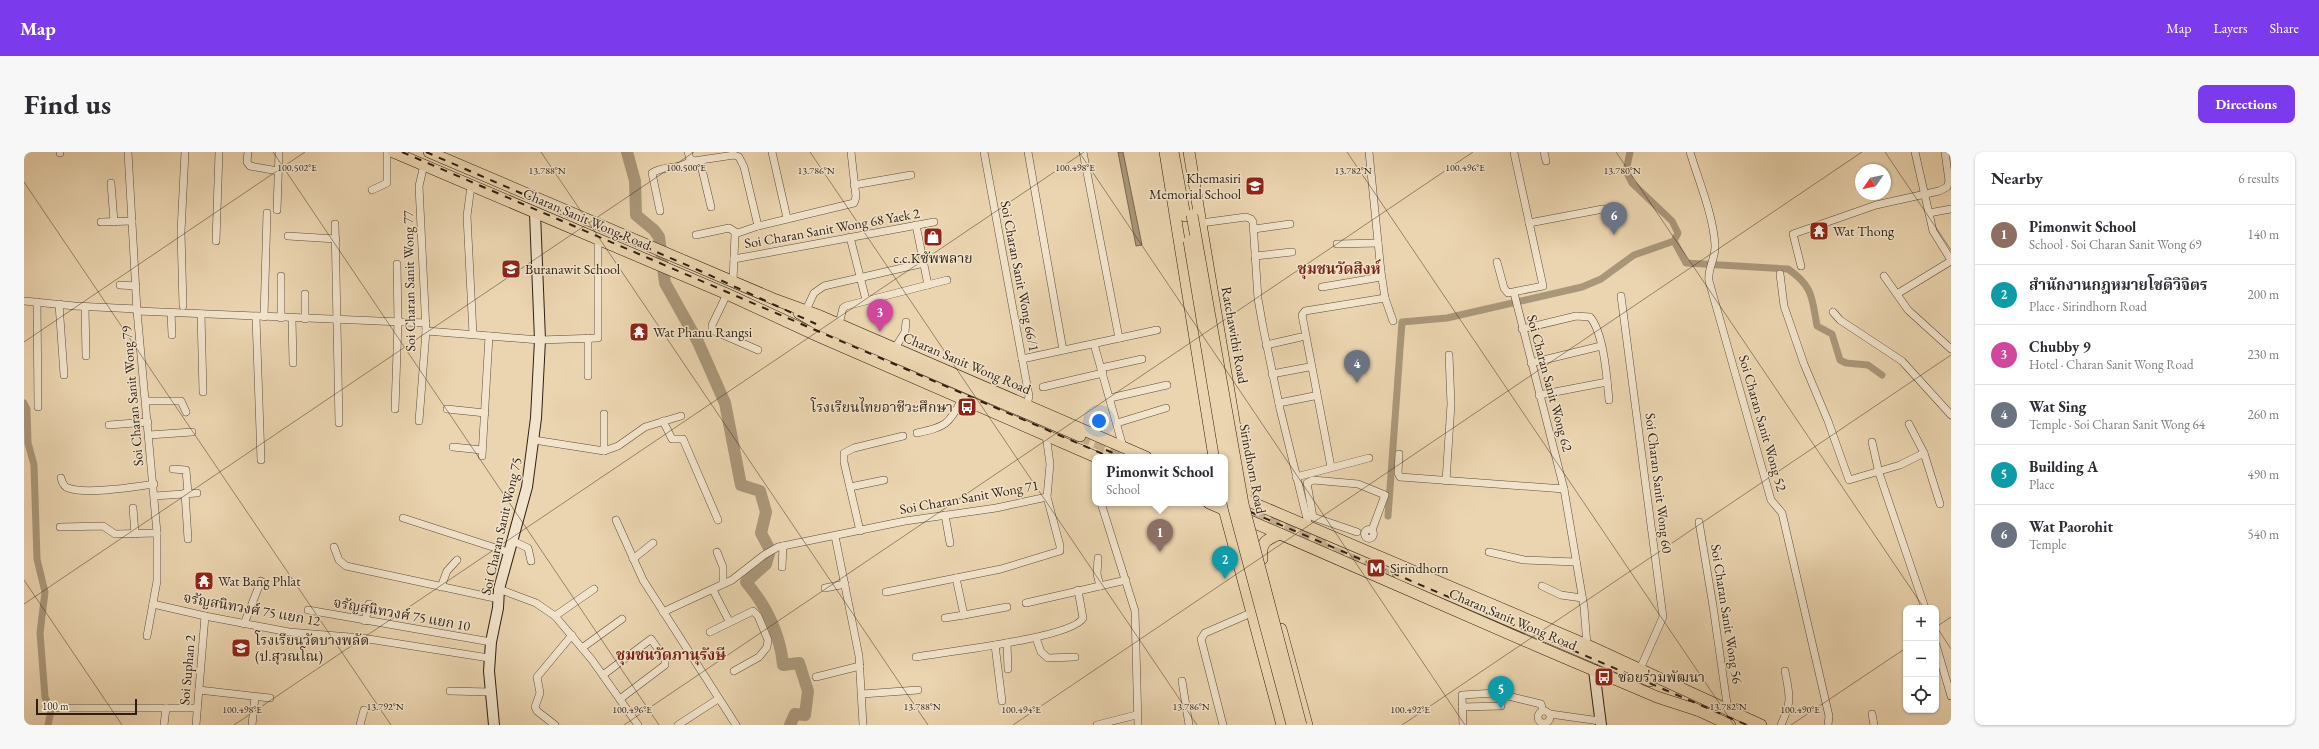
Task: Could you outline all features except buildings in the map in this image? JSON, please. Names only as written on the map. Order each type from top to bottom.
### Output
[{"type":"main road","name":"Charan Sanit Wong Road","points":[[393,152],[727,294],[818,336],[1092,455]]},
{"type":"main road","name":"Charan Sanit Wong Road","points":[[429,152],[733,282],[839,324],[1138,454]]},
{"type":"main road","points":[[1165,152],[1214,454]]},
{"type":"main road","points":[[1173,152],[1189,216]]},
{"type":"main road","points":[[1182,152],[1189,216]]},
{"type":"main road","name":"Ratchawithi Road","points":[[1189,152],[1248,501],[1253,522]]},
{"type":"main road","name":"Sirindhorn Road","points":[[1189,216],[1226,454]]},
{"type":"main road","name":"Sirindhorn Road","points":[[1189,216],[1243,504],[1301,725]]},
{"type":"main road","name":"Charan Sanit Wong Road","points":[[770,313],[842,341],[1079,439],[818,324],[776,300]]},
{"type":"main road","name":"Sirindhorn Road","points":[[1228,466],[1234,505],[1292,725]]},
{"type":"main road","name":"Charan Sanit Wong Road","points":[[1228,492],[1587,645],[1701,699],[1761,725]]},
{"type":"main road","name":"Charan Sanit Wong Road","points":[[1223,506],[1253,522],[1370,574],[1657,697],[1697,710]]},
{"type":"main road","points":[[1223,506],[1282,725]]},
{"type":"main road","name":"Sirindhorn Road","points":[[1253,522],[1307,725]]},
{"type":"main road","points":[[1262,559],[1261,549],[1263,543],[1268,538],[1280,534]]},
{"type":"main road","points":[[1370,574],[1362,566],[1361,559],[1367,554],[1374,555]]},
{"type":"main road","name":"Charan Sanit Wong Road","points":[[1701,699],[1661,686],[1394,574],[1659,691],[1730,725]]},
{"type":"main road","points":[[1256,632],[1262,619],[1267,618],[1282,629]]},
{"type":"street","name":"Soi Charan Sanit Wong 79","points":[[128,152],[137,310],[154,484],[157,533],[158,572],[147,636]]},
{"type":"street","points":[[183,306],[181,238],[185,152]]},
{"type":"street","points":[[216,241],[219,152]]},
{"type":"street","points":[[248,152],[247,162],[250,166],[278,170]]},
{"type":"street","points":[[277,210],[279,152]]},
{"type":"street","points":[[372,190],[387,182],[387,152]]},
{"type":"street","points":[[688,152],[691,160]]},
{"type":"street","points":[[772,152],[787,218]]},
{"type":"street","points":[[733,282],[734,240],[737,233],[787,218],[850,205],[856,200],[851,152]]},
{"type":"street","name":"Soi Charan Sanit Wong 66/1","points":[[984,152],[1029,396],[1027,405]]},
{"type":"street","points":[[1028,152],[1064,350]]},
{"type":"street","points":[[1083,152],[1120,338]]},
{"type":"street","points":[[1369,152],[1381,277],[1385,298],[1393,321]]},
{"type":"street","points":[[1544,152],[1546,161]]},
{"type":"street","name":"Soi Charan Sanit Wong 52","points":[[1690,152],[1715,235],[1716,255],[1708,275],[1709,281],[1771,500],[1782,513],[1829,716],[1828,725]]},
{"type":"street","points":[[1897,294],[1951,260],[1933,231],[1923,194],[1915,152]]},
{"type":"street","points":[[1801,266],[1792,234],[1876,205],[1947,187],[1948,181],[1945,152]]},
{"type":"street","points":[[1497,262],[1504,288],[1508,293],[1514,296],[1543,286],[1514,153]]},
{"type":"street","points":[[660,211],[652,173],[658,170],[687,164],[691,160],[700,161],[734,155],[739,158],[744,167],[758,226]]},
{"type":"street","points":[[700,161],[711,207]]},
{"type":"street","name":"Soi Charan Sanit Wong 77","points":[[419,421],[426,331],[419,186],[424,165]]},
{"type":"street","points":[[854,185],[910,175]]},
{"type":"street","points":[[111,183],[114,222]]},
{"type":"street","points":[[471,186],[467,216],[473,334]]},
{"type":"street","points":[[1529,223],[1603,209]]},
{"type":"street","points":[[1929,213],[1951,209]]},
{"type":"street","points":[[264,317],[267,213]]},
{"type":"street","name":"Soi Charan Sanit Wong 75","points":[[494,725],[490,692],[489,658],[491,642],[499,599],[499,589],[511,540],[527,487],[534,440],[540,340],[535,213]]},
{"type":"street","points":[[1201,223],[1248,217],[1252,220],[1254,229],[1258,299],[1266,345],[1278,403],[1309,527]]},
{"type":"street","points":[[101,222],[132,221]]},
{"type":"street","name":"Soi Charan Sanit Wong 68 Yaek 2","points":[[734,259],[934,222]]},
{"type":"street","points":[[335,224],[339,423]]},
{"type":"street","points":[[1254,229],[1290,224]]},
{"type":"street","points":[[916,225],[928,285]]},
{"type":"street","points":[[696,235],[729,228],[737,233]]},
{"type":"street","points":[[288,236],[336,238]]},
{"type":"street","points":[[850,237],[866,300]]},
{"type":"street","points":[[426,331],[540,340],[598,338],[598,239]]},
{"type":"street","points":[[1336,244],[1378,243]]},
{"type":"street","points":[[1255,256],[1292,252]]},
{"type":"street","points":[[806,310],[818,289],[861,277],[924,263]]},
{"type":"street","points":[[395,409],[398,322],[397,264]]},
{"type":"street","points":[[1780,274],[1787,314],[1849,480],[1900,465],[1924,453]]},
{"type":"street","points":[[281,276],[281,318]]},
{"type":"street","points":[[1884,276],[1908,310],[1951,349]]},
{"type":"street","points":[[1322,287],[1381,277]]},
{"type":"street","points":[[839,324],[843,308],[846,306],[947,280]]},
{"type":"street","points":[[120,285],[136,286]]},
{"type":"street","points":[[305,294],[305,319]]},
{"type":"street","points":[[727,294],[712,325],[712,330],[758,350]]},
{"type":"street","name":"Soi Charan Sanit Wong 62","points":[[1514,296],[1564,489],[1582,598],[1587,645]]},
{"type":"street","name":"Soi Charan Sanit Wong 60","points":[[1621,296],[1663,617],[1640,669]]},
{"type":"street","points":[[1331,467],[1302,315],[1304,312],[1385,298]]},
{"type":"street","points":[[24,301],[171,313],[292,319],[338,319],[426,323]]},
{"type":"street","points":[[37,302],[38,408]]},
{"type":"street","points":[[61,305],[64,375]]},
{"type":"street","points":[[85,307],[86,356]]},
{"type":"street","points":[[1833,312],[1840,320],[1902,361],[1951,415]]},
{"type":"street","points":[[171,313],[172,335]]},
{"type":"street","points":[[201,314],[203,392]]},
{"type":"street","points":[[1522,329],[1576,316],[1590,317],[1595,323],[1601,346],[1609,400]]},
{"type":"street","points":[[256,317],[261,460]]},
{"type":"street","points":[[292,319],[293,363]]},
{"type":"street","points":[[895,348],[905,332],[906,322]]},
{"type":"street","points":[[1022,359],[1158,330]]},
{"type":"street","points":[[453,447],[482,453],[489,336]]},
{"type":"street","points":[[1266,345],[1301,337]]},
{"type":"street","points":[[588,338],[588,376]]},
{"type":"street","points":[[1094,344],[1124,447]]},
{"type":"street","points":[[1531,363],[1601,346]]},
{"type":"street","points":[[1446,481],[1451,404],[1449,355]]},
{"type":"street","points":[[1043,387],[1142,359]]},
{"type":"street","points":[[1272,374],[1309,366]]},
{"type":"street","points":[[1539,395],[1607,382]]},
{"type":"street","points":[[1110,398],[1168,385]]},
{"type":"street","points":[[1278,403],[1314,396]]},
{"type":"street","points":[[917,433],[940,428],[948,423],[962,399]]},
{"type":"street","points":[[146,401],[181,401],[186,412]]},
{"type":"street","points":[[1117,423],[1166,408]]},
{"type":"street","points":[[447,409],[485,413]]},
{"type":"street","points":[[604,414],[604,451]]},
{"type":"street","points":[[534,440],[604,451],[618,446],[646,427],[681,416]]},
{"type":"street","points":[[663,421],[672,439],[683,439],[718,520]]},
{"type":"street","points":[[109,425],[148,422]]},
{"type":"street","points":[[1909,424],[1924,453],[1940,504]]},
{"type":"street","points":[[149,435],[192,432]]},
{"type":"street","name":"Soi Charan Sanit Wong 71","points":[[723,584],[740,575],[772,549],[783,546],[945,515],[996,508],[1047,498],[1050,464],[1046,435]]},
{"type":"street","points":[[860,531],[844,453],[854,448],[903,436]]},
{"type":"street","points":[[1872,442],[1879,471],[1924,605]]},
{"type":"street","points":[[1399,454],[1398,473],[1400,477],[1564,489]]},
{"type":"street","points":[[1296,477],[1369,458]]},
{"type":"street","points":[[173,470],[186,470],[188,539]]},
{"type":"street","points":[[61,478],[64,486],[79,490],[107,490],[154,484]]},
{"type":"street","points":[[850,487],[884,480]]},
{"type":"street","points":[[1313,480],[1358,484],[1385,495],[1368,532],[1358,532],[1313,517],[1307,483],[1313,480]]},
{"type":"street","points":[[154,496],[197,493]]},
{"type":"street","points":[[886,592],[1001,569],[1060,551],[1047,498]]},
{"type":"street","points":[[1102,506],[1126,580],[1136,619],[1136,715],[1138,725]]},
{"type":"street","points":[[133,508],[135,534]]},
{"type":"street","points":[[945,515],[950,543]]},
{"type":"street","points":[[404,518],[508,552]]},
{"type":"street","points":[[616,520],[643,580],[736,725]]},
{"type":"street","name":"Soi Charan Sanit Wong 56","points":[[1699,522],[1728,711]]},
{"type":"street","points":[[60,528],[103,526],[114,534],[157,533]]},
{"type":"street","points":[[1353,546],[1358,532]]},
{"type":"street","points":[[835,536],[860,666],[863,725]]},
{"type":"street","points":[[511,540],[528,548],[531,561]]},
{"type":"street","points":[[633,559],[653,543]]},
{"type":"street","points":[[782,567],[783,546]]},
{"type":"street","points":[[334,547],[339,560],[346,566],[499,599]]},
{"type":"street","points":[[663,612],[713,590],[723,584],[724,567],[717,552]]},
{"type":"street","points":[[1489,552],[1524,560],[1576,562]]},
{"type":"street","points":[[1098,558],[1097,574],[1100,586]]},
{"type":"street","points":[[441,587],[447,571],[457,560]]},
{"type":"street","points":[[956,578],[964,615]]},
{"type":"street","points":[[1026,603],[1126,580]]},
{"type":"street","points":[[244,624],[261,581]]},
{"type":"street","points":[[825,588],[845,584]]},
{"type":"street","points":[[1542,586],[1561,595],[1582,598]]},
{"type":"street","points":[[499,589],[536,603],[555,616],[603,675],[638,725]]},
{"type":"street","points":[[555,616],[594,589]]},
{"type":"street","points":[[713,590],[730,621]]},
{"type":"street","points":[[916,657],[1007,644],[1036,638],[1076,625],[1082,620],[1078,590]]},
{"type":"street","name":"จรัญสนิทวงศ์ 75 แยก 12","points":[[153,604],[205,616],[289,632],[362,638],[489,658]]},
{"type":"street","points":[[365,621],[369,604]]},
{"type":"street","points":[[945,618],[1007,607]]},
{"type":"street","name":"จรัญสนิทวงศ์ 75 แยก 10","points":[[308,610],[491,642]]},
{"type":"street","points":[[710,632],[753,611],[758,616],[768,640],[767,647],[759,657],[734,671]]},
{"type":"street","points":[[1223,725],[1201,639],[1205,633],[1251,613]]},
{"type":"street","name":"Soi Suphan 2","points":[[196,725],[205,616]]},
{"type":"street","points":[[582,648],[622,619]]},
{"type":"street","points":[[555,725],[537,711],[535,707],[540,693],[537,677],[572,635]]},
{"type":"street","points":[[1036,638],[1041,652],[1048,658],[1075,657]]},
{"type":"street","points":[[603,675],[651,639],[665,659],[665,665],[620,699]]},
{"type":"street","points":[[1007,644],[1008,669]]},
{"type":"street","points":[[995,645],[1002,701]]},
{"type":"street","points":[[1939,655],[1951,696]]},
{"type":"street","points":[[816,678],[860,666]]},
{"type":"street","points":[[1463,725],[1462,695],[1502,694],[1541,704],[1543,710],[1550,714],[1600,723],[1594,670]]},
{"type":"street","points":[[1781,725],[1790,705],[1785,671]]},
{"type":"street","points":[[1182,681],[1190,725]]},
{"type":"street","points":[[198,690],[270,698]]},
{"type":"street","points":[[862,694],[918,690]]},
{"type":"street","points":[[450,691],[490,692]]},
{"type":"street","points":[[1462,706],[1502,706],[1502,694]]},
{"type":"street","points":[[252,725],[254,697]]},
{"type":"street","points":[[678,725],[718,699]]},
{"type":"street","points":[[58,708],[197,708]]},
{"type":"street","points":[[164,725],[166,708]]},
{"type":"street","points":[[360,725],[364,710]]},
{"type":"street","points":[[1543,710],[1538,715],[1538,719],[1541,722],[1546,724],[1550,714]]},
{"type":"street","points":[[1872,714],[1874,725]]},
{"type":"street","points":[[1097,725],[1136,715]]},
{"type":"shaded area","points":[[1118,152],[1123,152],[1142,245],[1136,246]]},
{"type":"waterway","points":[[627,152],[635,181],[636,215],[654,230],[659,237],[665,283],[698,342],[725,403],[741,485],[760,491],[766,512],[761,533],[770,550],[766,564],[746,582],[760,601],[776,631],[783,665],[799,663],[808,691],[805,715],[795,714],[790,725]]},
{"type":"waterway","points":[[1388,516],[1402,322],[1447,318],[1582,287],[1601,279],[1634,255],[1674,241],[1678,233],[1672,221],[1632,183],[1626,171],[1630,152]]},
{"type":"waterway","points":[[1674,241],[1686,263],[1788,269],[1807,287],[1812,300],[1817,326],[1832,334],[1840,360],[1846,363],[1868,365],[1882,375]]},
{"type":"waterway","points":[[24,403],[27,409],[28,443],[34,465],[37,559],[45,592],[40,633],[45,697],[51,711],[48,725]]},
{"type":"tunnel","points":[[1080,436],[1122,454]]},
{"type":"tunnel","points":[[1228,499],[1329,543]]},
{"type":"tunnel","points":[[1318,545],[1393,577]]},
{"type":"railway","points":[[402,152],[1103,454]]},
{"type":"railway","points":[[426,152],[705,273],[816,324]]},
{"type":"railway","points":[[1106,450],[1116,454]]},
{"type":"railway","points":[[1228,502],[1747,725]]},
{"type":"place","name":"Khemasiri Memorial School","points":[[1255,186]]},
{"type":"place","name":"Wat Thong","points":[[1819,231]]},
{"type":"place","name":"Wat Paorohit","points":[[1614,235]]},
{"type":"place","name":"c.c.Kซัพพลาย","points":[[933,237]]},
{"type":"place","name":"Buranawit School","points":[[511,269]]},
{"type":"place","name":"Wat Phanu Rangsi","points":[[639,332]]},
{"type":"place","name":"Chubby 9","points":[[880,332]]},
{"type":"place","name":"Wat Sing","points":[[1357,383]]},
{"type":"place","name":"โรงเรียนไทยอาชีวะศึกษา","points":[[967,407]]},
{"type":"place","name":"Pimonwit School","points":[[1160,552]]},
{"type":"place","name":"Sirindhorn","points":[[1376,568]]},
{"type":"place","name":"สำนักงานกฎหมายโชติวิจิตร","points":[[1225,579]]},
{"type":"place","name":"Wat Bang Phlat","points":[[204,581]]},
{"type":"place","name":"โรงเรียนวัดบางพลัด (ป.สุวณโณ)","points":[[241,648]]},
{"type":"place","name":"ซอยร่วมพัฒนา","points":[[1604,677]]},
{"type":"place","name":"Building A","points":[[1501,709]]},
{"type":"district","name":"ชุมชนวัดสิงห์","points":[[1339,268]]},
{"type":"district","name":"ชุมชนวัดภานุรังษี","points":[[671,654]]}]
